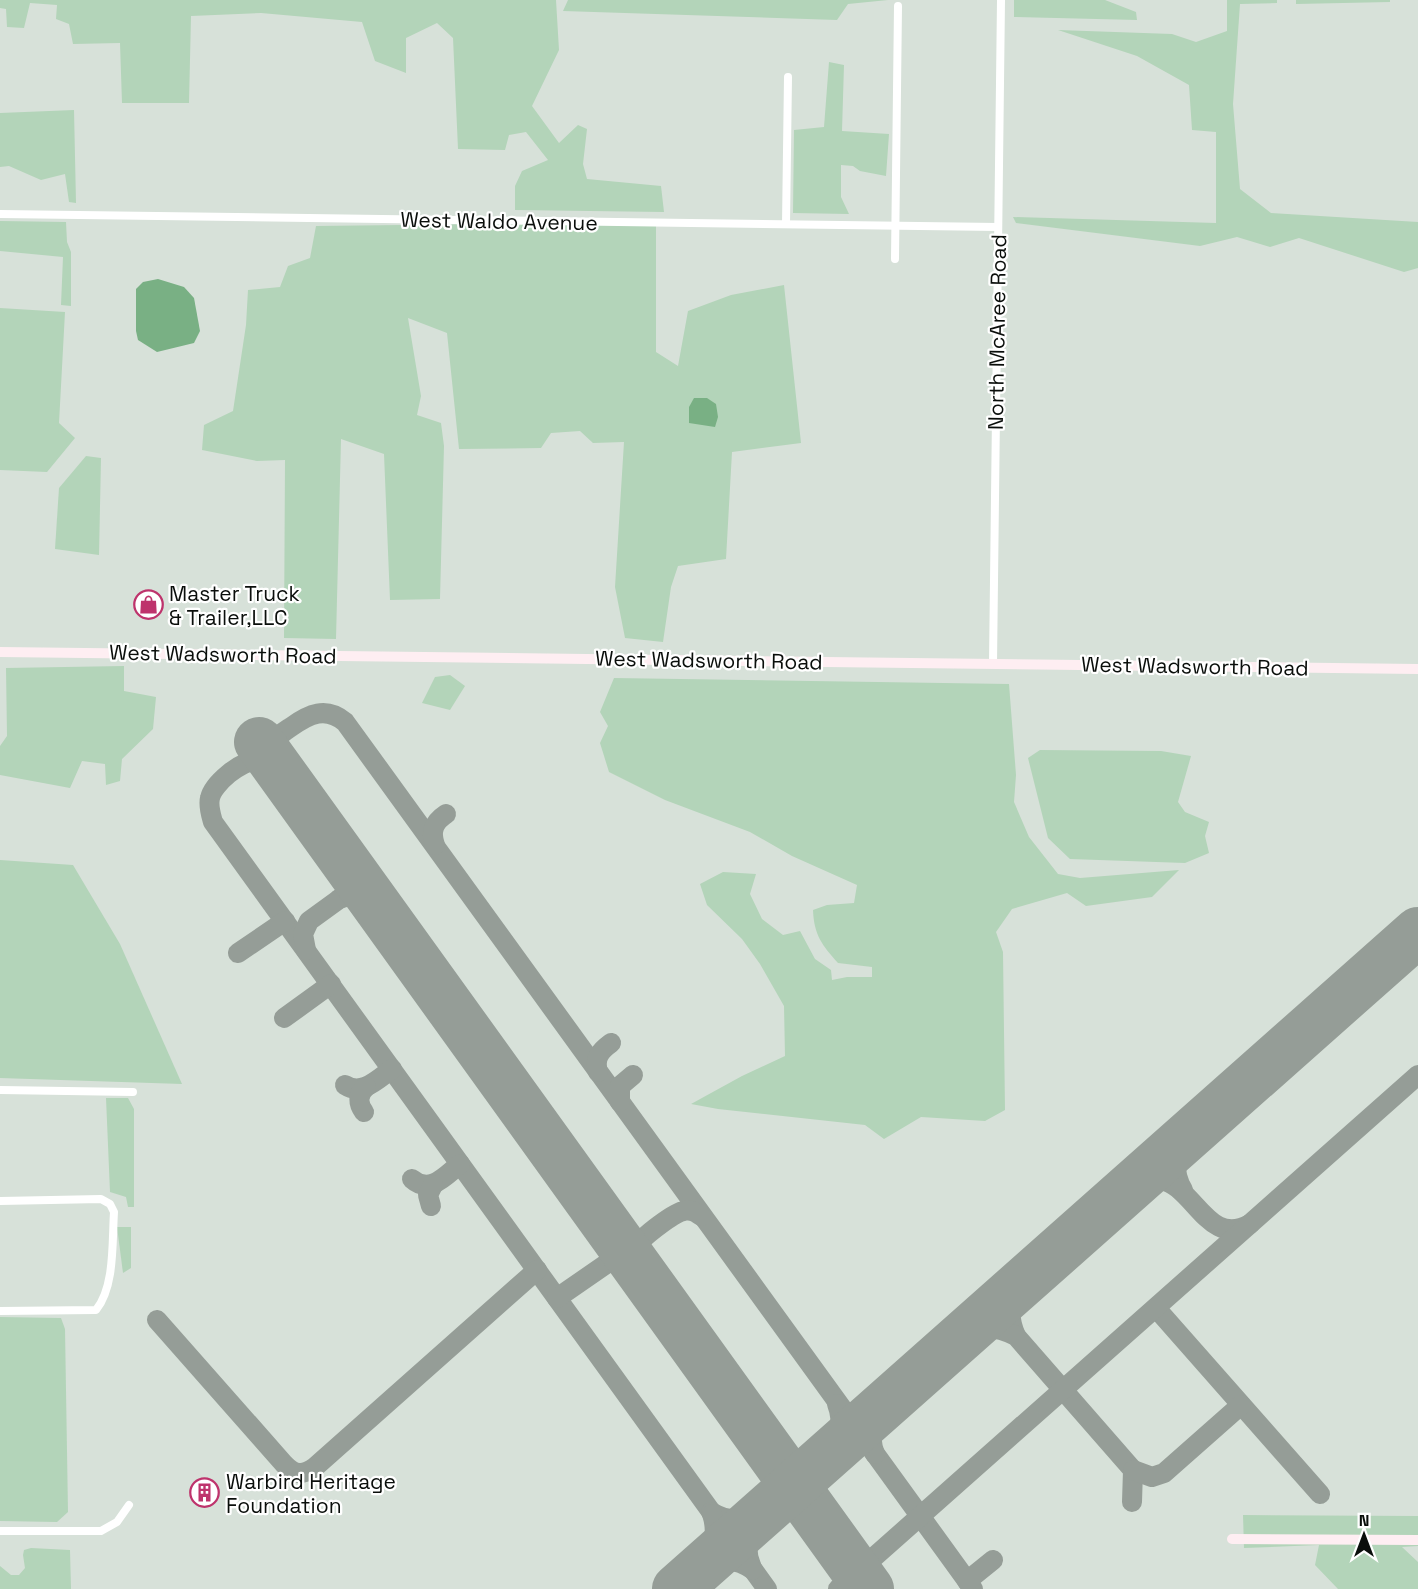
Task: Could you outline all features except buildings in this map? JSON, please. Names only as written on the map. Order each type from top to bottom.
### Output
[{"type":"main road","name":"West Wadsworth Road","points":[[0,652],[1418,669]]},
{"type":"main road","points":[[1232,1539],[1418,1540]]},
{"type":"street","name":"North McAree Road","points":[[993,664],[1001,0]]},
{"type":"street","points":[[895,259],[898,6]]},
{"type":"street","points":[[786,224],[788,77]]},
{"type":"street","name":"West Waldo Avenue","points":[[0,214],[998,227]]},
{"type":"street","points":[[0,1090],[132,1092]]},
{"type":"street","points":[[0,1201],[101,1199],[110,1204],[114,1212],[108,1288],[102,1303],[96,1310],[0,1311]]},
{"type":"street","points":[[0,1531],[101,1531],[117,1522],[129,1505]]},
{"type":"shaded area","points":[[0,0],[556,0],[559,50],[532,106],[559,143],[578,125],[587,129],[583,164],[587,179],[661,186],[664,212],[515,210],[515,186],[522,171],[548,160],[526,132],[509,135],[505,150],[458,149],[453,38],[437,23],[406,38],[406,73],[375,61],[362,22],[261,13],[191,16],[189,103],[122,103],[120,43],[73,44],[69,24],[56,19],[57,5],[30,3],[24,28],[7,27],[6,9],[0,8]]},
{"type":"shaded area","points":[[568,0],[888,0],[848,4],[837,20],[563,11]]},
{"type":"shaded area","points":[[1014,0],[1105,0],[1136,12],[1137,20],[1014,17]]},
{"type":"shaded area","points":[[1227,0],[1277,0],[1277,3],[1240,4],[1233,104],[1240,189],[1271,213],[1418,222],[1418,268],[1404,272],[1299,238],[1270,247],[1237,237],[1200,246],[1016,223],[1013,217],[1216,223],[1216,132],[1192,130],[1189,85],[1137,56],[1058,30],[1172,34],[1196,42],[1227,31]]},
{"type":"shaded area","points":[[1296,0],[1390,0],[1390,2],[1296,4]]},
{"type":"shaded area","points":[[829,62],[844,65],[842,131],[889,134],[886,176],[860,171],[853,166],[841,165],[841,197],[849,214],[793,213],[794,130],[824,127]]},
{"type":"shaded area","points":[[74,110],[76,203],[69,202],[65,174],[41,180],[9,166],[0,167],[0,113]]},
{"type":"shaded area","points":[[0,221],[66,222],[67,242],[71,252],[71,306],[61,305],[63,257],[0,251]]},
{"type":"shaded area","points":[[656,222],[656,352],[678,366],[688,311],[731,295],[784,285],[801,443],[732,452],[726,559],[678,566],[671,587],[663,642],[625,638],[615,587],[624,442],[593,443],[580,431],[551,433],[541,448],[459,449],[447,333],[408,318],[421,396],[417,415],[441,423],[444,446],[440,599],[390,600],[384,454],[341,439],[336,639],[284,638],[285,460],[257,461],[202,450],[204,425],[233,411],[246,325],[248,290],[280,287],[288,266],[310,258],[316,226]]},
{"type":"shaded area","points":[[158,279],[184,287],[194,298],[200,331],[194,343],[157,352],[138,340],[136,289],[143,282]]},
{"type":"shaded area","points":[[0,308],[65,312],[59,423],[75,438],[47,472],[0,470]]},
{"type":"shaded area","points":[[694,398],[707,398],[716,404],[718,417],[715,427],[689,423],[689,407]]},
{"type":"shaded area","points":[[86,456],[101,458],[99,555],[55,549],[59,488]]},
{"type":"shaded area","points":[[124,666],[124,691],[156,697],[153,729],[122,759],[120,781],[106,785],[105,764],[82,761],[70,788],[0,775],[0,746],[7,736],[6,668]]},
{"type":"shaded area","points":[[450,675],[465,686],[450,710],[422,703],[435,677]]},
{"type":"shaded area","points":[[614,678],[1009,684],[1016,775],[1014,802],[1029,837],[1058,874],[1080,878],[1179,870],[1152,897],[1086,906],[1067,893],[1012,909],[996,932],[1003,952],[1005,1110],[985,1121],[921,1117],[884,1139],[865,1125],[691,1104],[785,1056],[784,1006],[760,964],[742,939],[707,905],[700,884],[723,872],[756,874],[750,894],[762,919],[783,935],[800,931],[815,959],[831,970],[832,980],[847,977],[872,977],[872,967],[838,963],[823,945],[815,926],[813,910],[827,905],[854,903],[857,885],[792,856],[750,832],[665,800],[609,772],[600,743],[608,726],[600,712]]},
{"type":"shaded area","points":[[1040,750],[1161,751],[1191,756],[1178,802],[1185,812],[1209,822],[1205,836],[1209,853],[1185,863],[1070,859],[1048,838],[1028,758]]},
{"type":"shaded area","points":[[0,860],[73,865],[120,944],[182,1084],[0,1078]]},
{"type":"shaded area","points":[[106,1098],[128,1098],[134,1109],[134,1207],[128,1207],[126,1197],[110,1192]]},
{"type":"shaded area","points":[[117,1227],[131,1227],[131,1268],[123,1273]]},
{"type":"shaded area","points":[[0,1317],[61,1318],[65,1329],[68,1512],[57,1522],[0,1521]]},
{"type":"shaded area","points":[[1243,1515],[1418,1516],[1418,1546],[1402,1547],[1418,1562],[1418,1589],[1338,1589],[1315,1565],[1319,1545],[1244,1548]]},
{"type":"shaded area","points":[[31,1548],[70,1550],[71,1589],[0,1589],[0,1566],[11,1575],[19,1575],[25,1568],[24,1550]]},
{"type":"taxiway","points":[[278,769],[272,750],[274,743],[286,730],[304,718],[324,713],[331,714],[345,722],[973,1589]]},
{"type":"taxiway","points":[[278,769],[256,761],[243,764],[228,774],[216,786],[210,798],[213,822],[767,1589]]},
{"type":"taxiway","points":[[435,845],[434,827],[446,814]]},
{"type":"taxiway","points":[[306,950],[303,934],[309,921],[360,884]]},
{"type":"taxiway","points":[[339,899],[353,895],[372,900]]},
{"type":"taxiway","points":[[238,953],[285,921]]},
{"type":"taxiway","points":[[1396,952],[1418,939]]},
{"type":"taxiway","points":[[284,1018],[331,984]]},
{"type":"taxiway","points":[[598,1072],[599,1055],[611,1043]]},
{"type":"taxiway","points":[[345,1085],[358,1089],[370,1085],[392,1069]]},
{"type":"taxiway","points":[[620,1102],[620,1086],[633,1075]]},
{"type":"taxiway","points":[[838,1589],[1418,1075]]},
{"type":"taxiway","points":[[364,1112],[359,1099],[366,1087]]},
{"type":"taxiway","points":[[1183,1190],[1177,1176],[1176,1163],[1179,1150],[1187,1136]]},
{"type":"taxiway","points":[[412,1179],[425,1185],[438,1182],[460,1164]]},
{"type":"taxiway","points":[[1123,1193],[1145,1181],[1163,1181],[1178,1189],[1216,1225],[1232,1229],[1250,1224]]},
{"type":"taxiway","points":[[431,1206],[428,1195],[433,1185]]},
{"type":"taxiway","points":[[640,1271],[637,1251],[639,1244],[646,1236],[680,1212],[687,1210],[701,1216]]},
{"type":"taxiway","points":[[611,1231],[630,1241],[643,1238]]},
{"type":"taxiway","points":[[557,1298],[625,1251]]},
{"type":"taxiway","points":[[157,1320],[284,1464],[295,1472],[302,1473],[315,1467],[537,1270]]},
{"type":"taxiway","points":[[1016,1336],[1011,1319],[1011,1305],[1027,1278]]},
{"type":"taxiway","points":[[1156,1308],[1320,1494]]},
{"type":"taxiway","points":[[946,1350],[963,1337],[979,1329],[995,1328],[1016,1336],[1133,1470],[1132,1502]]},
{"type":"taxiway","points":[[826,1457],[839,1432],[840,1418],[837,1404]]},
{"type":"taxiway","points":[[875,1454],[872,1440],[873,1428],[886,1404]]},
{"type":"taxiway","points":[[1133,1470],[1152,1477],[1164,1473],[1241,1405]]},
{"type":"taxiway","points":[[711,1512],[737,1520],[763,1512]]},
{"type":"taxiway","points":[[751,1565],[748,1558],[748,1544],[755,1524],[763,1512]]},
{"type":"taxiway","points":[[700,1568],[713,1542],[715,1529],[712,1514]]},
{"type":"taxiway","points":[[967,1581],[993,1560]]},
{"type":"taxiway","points":[[700,1568],[714,1563],[734,1561],[753,1570]]},
{"type":"runway","points":[[259,742],[869,1589]]},
{"type":"runway","points":[[677,1589],[1418,932]]},
{"type":"place","name":"Master Truck & Trailer,LLC","points":[[148,605]]},
{"type":"place","name":"Warbird Heritage Foundation","points":[[205,1493]]}]
